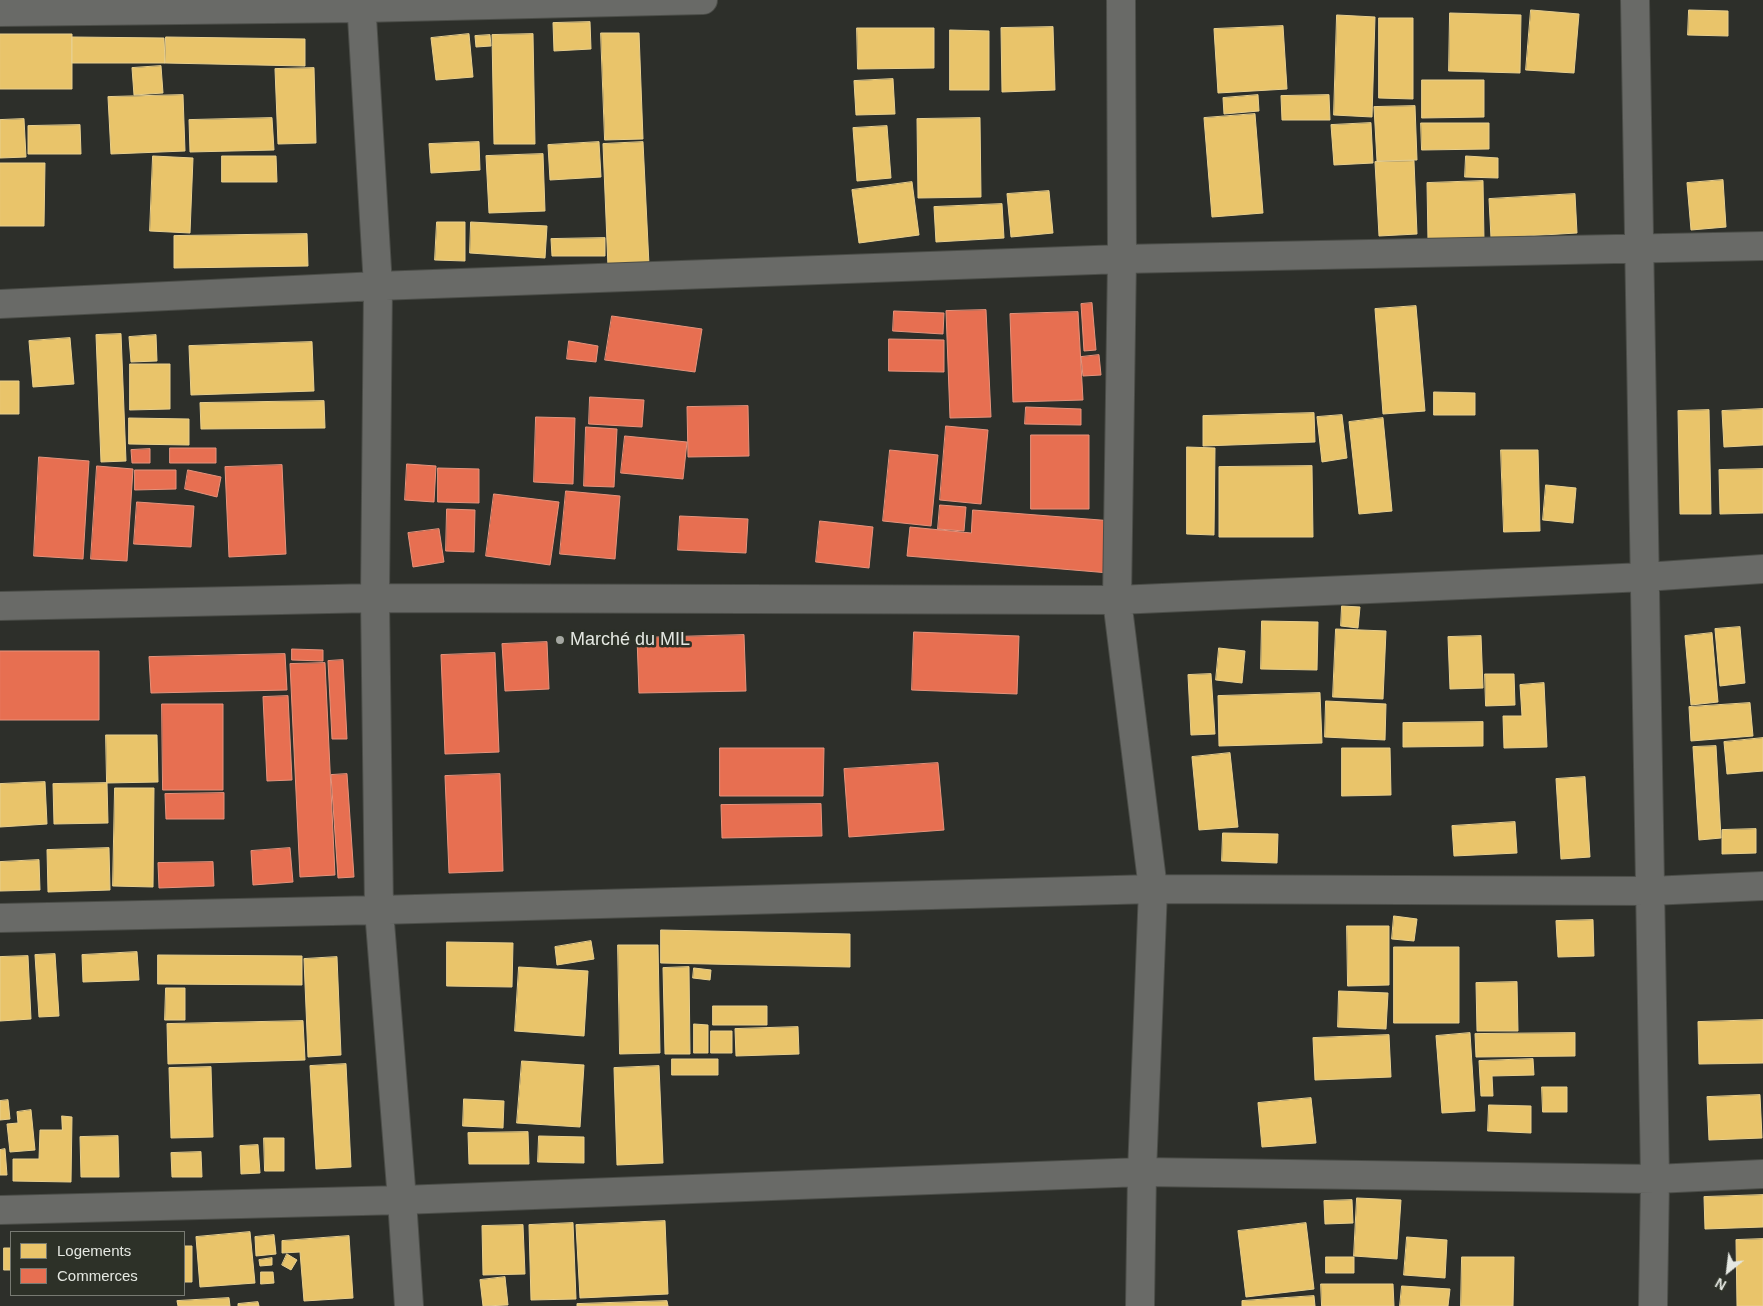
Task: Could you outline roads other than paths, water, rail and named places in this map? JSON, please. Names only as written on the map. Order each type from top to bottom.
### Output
[{"type":"street","points":[[0,12],[361,4],[703,0]]},
{"type":"street","points":[[1121,0],[1122,259],[1117,600],[1153,890],[1142,1172],[1140,1306]]},
{"type":"street","points":[[1635,0],[1655,1179],[1653,1306]]},
{"type":"street","points":[[361,4],[378,286],[375,598],[379,910],[409,1306]]},
{"type":"street","points":[[0,304],[378,286],[1122,259],[1763,246]]},
{"type":"street","points":[[0,606],[375,598],[1117,600],[1646,577],[1763,569]]},
{"type":"street","points":[[0,918],[1153,890],[1650,891],[1763,886]]},
{"type":"street","points":[[0,1210],[402,1200],[1142,1172],[1655,1179],[1763,1174]]},
{"type":"place","name":"Marché du MIL","points":[[560,640]]}]
